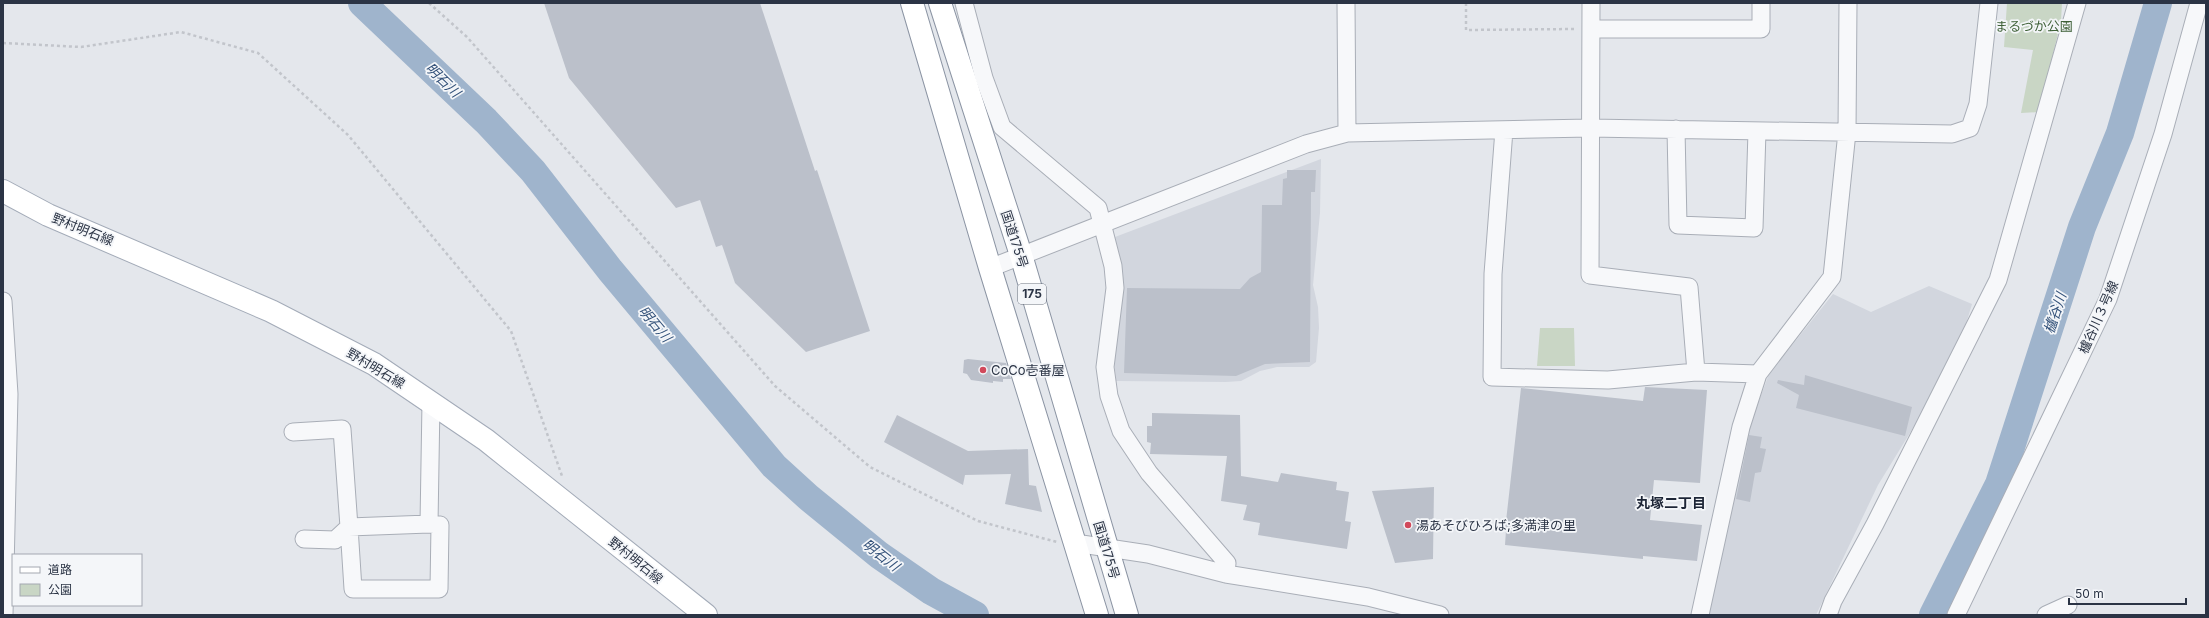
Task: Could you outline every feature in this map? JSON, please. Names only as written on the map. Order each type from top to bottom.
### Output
[{"type":"main road","name":"175","points":[[912,3],[990,268],[1097,615]]},
{"type":"main road","name":"国道175号","points":[[940,3],[974,80],[1021,255],[1127,615]]},
{"type":"main road","name":"野村明石線","points":[[3,191],[48,215],[272,311],[374,364],[486,440],[706,615]]},
{"type":"street","points":[[964,3],[974,80],[1002,127],[1098,208],[1114,266],[1115,288],[1105,367],[1109,396],[1121,431],[1149,473],[1228,563],[1226,574]]},
{"type":"street","points":[[1346,3],[1347,133]]},
{"type":"street","points":[[1591,3],[1590,275],[1689,287],[1696,372]]},
{"type":"street","points":[[1591,29],[1761,29],[1761,3]]},
{"type":"street","points":[[1700,615],[1741,427],[1758,374],[1832,277],[1847,132],[1848,3]]},
{"type":"street","points":[[990,268],[1306,144],[1347,133],[1590,128],[1952,134],[1970,128],[1978,104],[1989,3]]},
{"type":"street","points":[[1828,615],[1833,601],[1875,524],[1998,280],[2077,3]]},
{"type":"street","name":"櫨谷川３号線","points":[[1956,615],[2108,299],[2163,134],[2199,3]]},
{"type":"street","points":[[1676,129],[1678,225],[1754,228],[1757,131]]},
{"type":"street","points":[[1504,130],[1494,274],[1492,377],[1608,380],[1696,372],[1758,374]]},
{"type":"street","points":[[3,301],[9,394],[4,615]]},
{"type":"street","points":[[429,524],[431,402]]},
{"type":"street","points":[[293,432],[342,429],[349,527],[353,589],[439,589],[440,525],[429,524],[349,527],[335,540],[304,539]]},
{"type":"street","points":[[1075,543],[1148,554],[1226,574],[1368,597],[1440,615]]},
{"type":"street","points":[[2046,615],[2068,605]]},
{"type":"path","points":[[429,3],[467,37],[775,386],[864,462],[870,467],[978,521],[1053,542],[1075,543]]},
{"type":"path","points":[[1466,3],[1466,30],[1591,29]]},
{"type":"path","points":[[3,43],[81,47],[180,32],[258,53],[348,135],[511,331],[564,480]]},
{"type":"shaded area","points":[[1321,159],[1320,213],[1313,285],[1318,307],[1319,328],[1316,362],[1309,367],[1277,367],[1260,371],[1241,381],[1116,381],[1114,359],[1121,288],[1115,237]]},
{"type":"shaded area","points":[[1929,286],[1972,304],[1959,347],[1924,410],[1878,485],[1816,615],[1708,615],[1747,433],[1769,374],[1833,294],[1871,312]]},
{"type":"green space","name":"まるづか公園","points":[[2007,3],[2062,3],[2061,21],[2039,112],[2021,113],[2033,50],[2004,47]]},
{"type":"green space","points":[[1540,328],[1574,328],[1575,366],[1537,366]]},
{"type":"building","points":[[544,3],[760,3],[815,171],[817,170],[870,331],[806,352],[735,283],[722,245],[716,247],[700,200],[676,208],[569,78]]},
{"type":"building","points":[[1287,170],[1316,170],[1315,192],[1311,192],[1310,362],[1265,364],[1236,376],[1124,373],[1127,288],[1240,289],[1250,278],[1261,272],[1262,205],[1282,205],[1283,179],[1287,178]]},
{"type":"building","points":[[968,359],[1006,363],[1011,379],[1003,379],[1003,382],[993,381],[993,383],[971,380],[967,374],[963,373],[964,360]]},
{"type":"building","points":[[1805,375],[1912,407],[1905,436],[1796,408],[1799,395],[1777,383],[1778,380],[1804,385]]},
{"type":"building","points":[[1645,387],[1707,390],[1700,483],[1654,480],[1650,520],[1702,525],[1697,561],[1643,556],[1643,559],[1505,545],[1505,530],[1521,388],[1643,401]]},
{"type":"building","points":[[1152,413],[1240,415],[1241,476],[1278,482],[1281,473],[1337,482],[1336,490],[1349,492],[1345,521],[1351,522],[1347,549],[1258,535],[1260,523],[1243,520],[1247,505],[1221,501],[1227,456],[1150,454],[1151,443],[1147,442],[1147,426],[1152,426]]},
{"type":"building","points":[[897,415],[968,451],[1028,449],[1029,485],[1036,486],[1042,512],[1005,504],[1011,474],[965,475],[963,485],[884,442]]},
{"type":"building","points":[[1749,435],[1762,437],[1760,448],[1766,449],[1761,472],[1755,473],[1750,502],[1736,499]]},
{"type":"building","name":"湯あそびひろば;多満津の里","points":[[1434,487],[1433,559],[1395,563],[1372,491]]},
{"type":"waterway","name":"明石川","points":[[362,3],[486,121],[533,171],[610,270],[774,466],[808,497],[879,555],[931,591],[975,615]]},
{"type":"waterway","name":"櫨谷川","points":[[1933,615],[1999,484],[2082,227],[2120,133],[2158,3]]},
{"type":"place","name":"CoCo壱番屋","points":[[983,370]]},
{"type":"place","name":"湯あそびひろば;多満津の里","points":[[1408,525]]},
{"type":"district","name":"丸塚二丁目","points":[[1671,503]]}]
